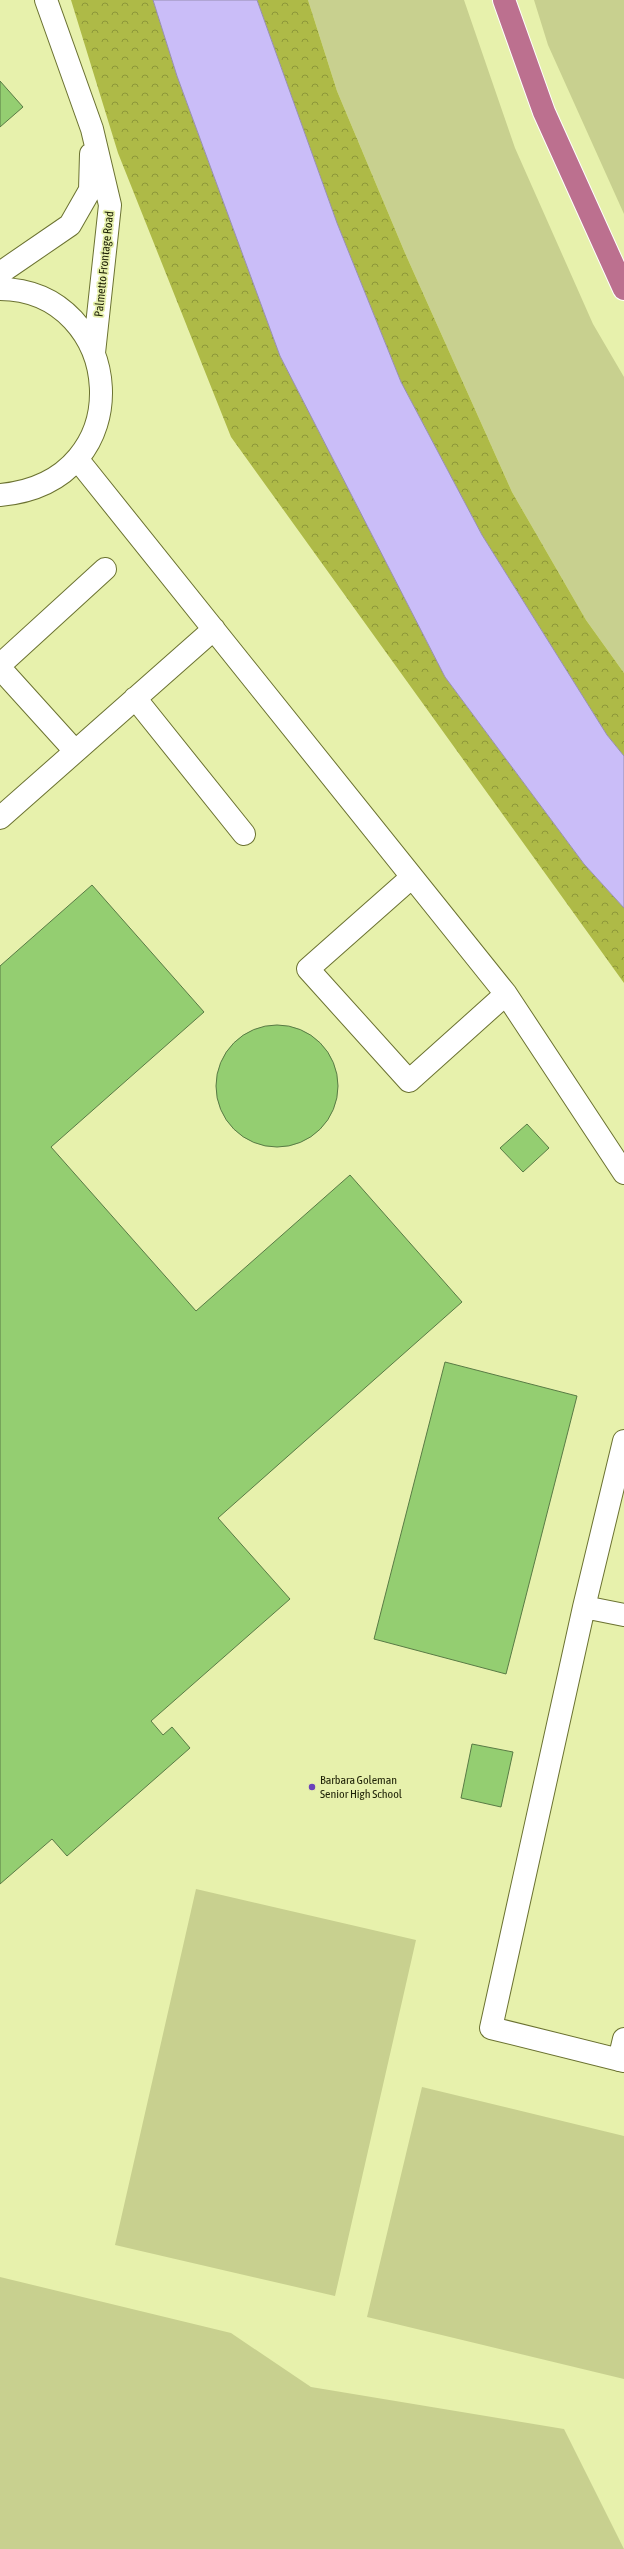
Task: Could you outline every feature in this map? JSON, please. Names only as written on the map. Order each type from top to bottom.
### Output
[{"type":"highway","points":[[504,0],[544,112],[624,289]]},
{"type":"street","name":"Palmetto Frontage Road","points":[[46,0],[92,129],[110,205],[94,353]]},
{"type":"street","name":"Palmetto Frontage Road","points":[[0,273],[70,225],[90,190],[92,129]]},
{"type":"street","points":[[0,289],[31,294],[57,307],[80,327],[94,353],[102,382],[100,412],[90,440],[78,460],[50,482],[23,493],[0,495]]},
{"type":"street","points":[[78,460],[506,994],[624,1173]]},
{"type":"street","points":[[75,751],[0,667],[105,569]]},
{"type":"street","points":[[0,818],[214,629]]},
{"type":"street","points":[[135,698],[244,834]]},
{"type":"street","points":[[412,877],[308,969],[409,1081],[506,994]]},
{"type":"street","points":[[622,2053],[491,2028],[584,1607],[624,1441]]},
{"type":"street","points":[[584,1607],[624,1615]]},
{"type":"green space","points":[[71,0],[153,0],[177,76],[280,356],[445,677],[584,864],[624,908],[624,983],[231,437],[118,153]]},
{"type":"green space","points":[[257,0],[308,0],[337,91],[405,253],[512,492],[586,620],[624,673],[624,756],[607,735],[482,535],[401,382],[337,223]]},
{"type":"green space","points":[[308,0],[464,0],[515,148],[593,324],[624,377],[624,673],[586,620],[512,492],[405,253],[337,91]]},
{"type":"green space","points":[[534,0],[624,0],[624,214],[548,45]]},
{"type":"green space","points":[[196,1889],[416,1940],[335,2296],[115,2245]]},
{"type":"green space","points":[[422,2087],[624,2136],[624,2379],[367,2317]]},
{"type":"green space","points":[[0,2277],[231,2333],[311,2387],[564,2429],[624,2549],[0,2549]]},
{"type":"shaded area","points":[[153,0],[257,0],[337,223],[401,382],[482,535],[607,735],[624,756],[624,908],[584,864],[445,677],[280,356],[177,76]]},
{"type":"building","points":[[0,81],[23,107],[0,127]]},
{"type":"building","points":[[92,885],[204,1012],[51,1147],[196,1311],[350,1175],[462,1302],[218,1518],[290,1599],[151,1721],[163,1735],[172,1727],[190,1748],[67,1856],[52,1839],[0,1884],[0,966]]},
{"type":"building","points":[[277,1025],[289,1026],[300,1030],[311,1035],[320,1043],[328,1052],[333,1063],[337,1074],[337,1098],[333,1109],[328,1120],[320,1129],[311,1137],[300,1142],[289,1146],[277,1147],[265,1146],[254,1142],[243,1137],[234,1129],[226,1120],[221,1109],[217,1098],[216,1086],[217,1074],[221,1063],[226,1052],[234,1043],[243,1035],[254,1030],[265,1026]]},
{"type":"building","points":[[527,1124],[549,1148],[523,1172],[500,1148]]},
{"type":"building","points":[[445,1362],[577,1396],[506,1674],[374,1639]]},
{"type":"building","points":[[472,1744],[513,1752],[501,1807],[461,1798]]},
{"type":"place","name":"Barbara Goleman Senior High School","points":[[312,1787]]}]
